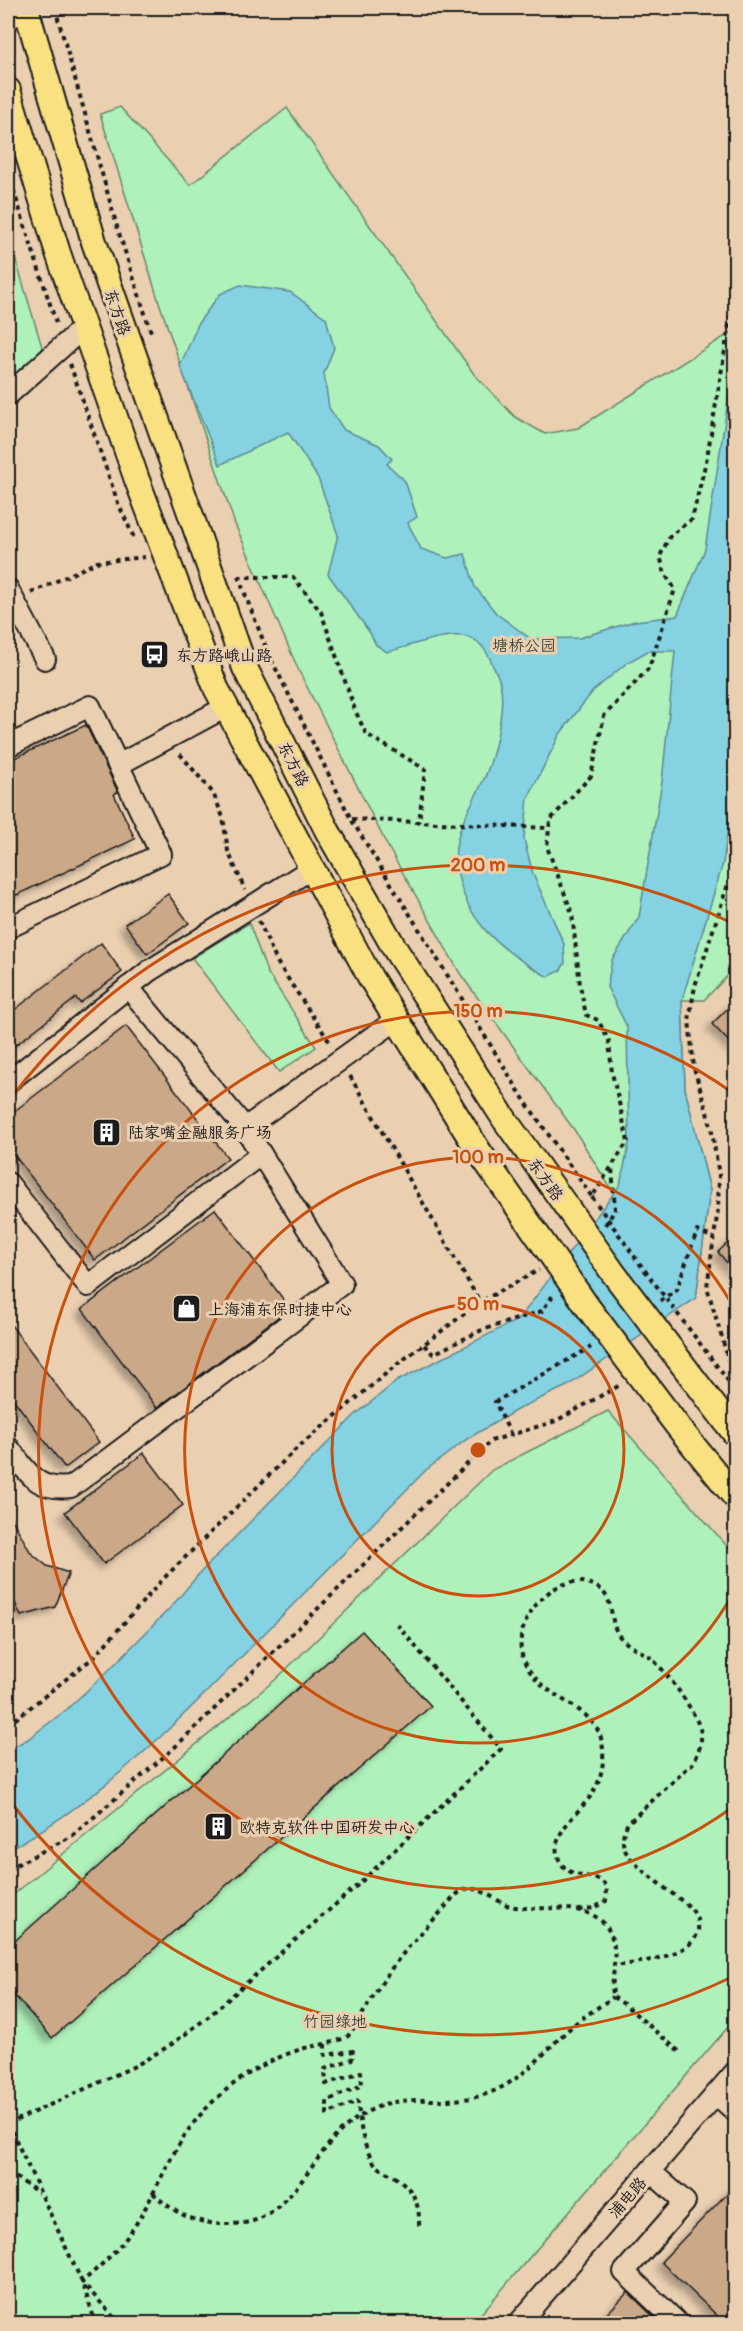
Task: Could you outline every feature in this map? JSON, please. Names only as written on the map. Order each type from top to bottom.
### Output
[{"type":"main road","name":"东方路","points":[[22,11],[94,242],[245,668],[328,832],[395,949],[505,1120],[614,1274],[735,1435]]},
{"type":"main road","name":"东方路","points":[[8,90],[58,253],[137,480],[216,688],[370,977],[478,1150],[589,1309],[735,1498]]},
{"type":"street","points":[[8,395],[84,327]]},
{"type":"street","points":[[11,595],[45,660]]},
{"type":"street","points":[[8,746],[90,706],[161,854],[8,928]]},
{"type":"street","points":[[118,765],[226,707]]},
{"type":"street","points":[[8,1083],[149,971],[311,869]]},
{"type":"street","points":[[8,1448],[37,1483],[54,1489],[71,1487],[342,1284],[245,1128],[128,987]]},
{"type":"street","points":[[245,1128],[396,1020]]},
{"type":"street","points":[[8,1183],[88,1286],[261,1154]]},
{"type":"street","name":"浦电路","points":[[518,2324],[735,2071]]},
{"type":"street","points":[[716,2094],[735,2112]]},
{"type":"street","points":[[650,2171],[685,2202],[624,2272],[679,2324]]},
{"type":"path","name":"东方路","points":[[55,8],[118,230],[153,340]]},
{"type":"path","points":[[592,1197],[628,1141],[612,1073],[609,1041],[598,1020],[586,1015],[580,985],[572,913],[547,847],[548,828],[550,820],[591,776],[604,716],[649,668],[675,589],[665,574],[660,556],[670,536],[692,519],[708,457],[735,285]]},
{"type":"path","points":[[11,595],[97,562],[165,554]]},
{"type":"path","name":"东方路","points":[[234,566],[268,653],[351,819],[525,1101],[637,1260],[735,1388]]},
{"type":"path","points":[[238,577],[293,577],[321,612],[355,710],[366,734],[425,769],[419,822]]},
{"type":"path","points":[[166,738],[213,793],[223,817],[228,851],[277,962],[341,1060],[480,1302]]},
{"type":"path","points":[[351,819],[548,828]]},
{"type":"path","points":[[735,870],[727,887],[695,987],[689,1020],[694,1068],[711,1126],[718,1175],[718,1209],[707,1287],[735,1388]]},
{"type":"path","points":[[8,1725],[94,1657],[163,1579],[296,1449],[395,1366],[480,1302],[542,1269]]},
{"type":"path","points":[[8,1869],[72,1836],[174,1748],[491,1441],[556,1421],[626,1382]]},
{"type":"path","points":[[81,2282],[123,2243],[188,2130],[201,2114],[218,2098],[262,2065],[305,2048],[339,2041],[348,2036],[386,1975],[411,1944],[461,1891],[473,1888],[508,1905],[522,1908],[579,1910],[594,1908],[606,1902],[607,1887],[598,1878],[578,1876],[568,1871],[557,1856],[557,1846],[564,1827],[593,1794],[600,1778],[603,1745],[599,1731],[580,1710],[556,1697],[534,1676],[522,1657],[520,1646],[526,1622],[540,1599],[563,1584],[575,1582],[586,1583],[605,1593],[610,1602],[615,1628],[620,1637],[666,1672],[696,1719],[701,1731],[699,1753],[693,1763],[628,1823],[623,1832],[623,1843],[631,1859],[690,1907],[696,1915],[695,1939],[686,1948],[658,1959],[615,1966]]},
{"type":"path","points":[[96,2324],[81,2282],[8,2123],[135,2066],[172,2044],[208,2017],[369,1875],[501,1749],[395,1622]]},
{"type":"path","points":[[579,1910],[594,1915],[612,1936],[616,1951],[611,1984],[613,1997],[682,2055]]},
{"type":"path","points":[[153,2193],[175,2211],[208,2223],[253,2221],[280,2205],[330,2142],[359,2117],[380,2105],[396,2101],[463,2100],[483,2096],[525,2073],[571,2027],[613,1997]]},
{"type":"path","points":[[325,2044],[325,2055],[352,2051],[352,2059],[325,2069],[326,2084],[361,2072],[362,2085],[327,2101],[327,2114],[358,2101],[359,2117],[366,2145],[374,2163],[397,2178],[412,2194],[419,2212],[419,2226]]},
{"type":"path","points":[[8,2172],[40,2194]]},
{"type":"path","points":[[81,2282],[120,2324]]},
{"type":"green space","name":"塘桥公园","points":[[120,107],[190,185],[287,108],[474,374],[515,417],[545,434],[578,428],[735,330],[735,968],[704,1000],[682,1000],[685,1089],[710,1190],[696,1298],[684,1306],[575,1131],[461,975],[387,845],[299,671],[235,524],[158,299],[100,114]]},
{"type":"green space","points":[[8,234],[46,360],[8,395]]},
{"type":"green space","points":[[249,923],[267,972],[316,1047],[279,1072],[192,958]]},
{"type":"green space","name":"竹园绿地","points":[[608,1411],[735,1555],[735,2019],[473,2323],[8,2324],[8,1899],[275,1680],[492,1470]]},
{"type":"water","points":[[240,285],[290,292],[326,318],[334,348],[324,373],[329,408],[344,430],[379,445],[392,459],[387,464],[405,481],[417,517],[408,523],[421,549],[447,558],[465,554],[475,587],[497,614],[531,639],[579,638],[635,621],[677,616],[705,549],[735,355],[735,797],[732,802],[723,863],[682,1000],[685,1089],[710,1190],[696,1298],[567,1386],[522,1407],[467,1439],[426,1470],[168,1730],[108,1783],[76,1807],[43,1830],[8,1850],[8,1750],[28,1739],[66,1710],[108,1671],[171,1607],[199,1574],[355,1415],[397,1381],[519,1319],[620,1185],[629,1144],[627,1027],[607,987],[612,960],[639,917],[662,782],[675,651],[648,651],[628,662],[593,691],[560,734],[528,798],[524,839],[533,874],[564,944],[565,963],[560,971],[548,977],[514,956],[486,931],[466,901],[456,862],[461,827],[487,772],[501,715],[500,681],[487,653],[476,641],[459,636],[427,640],[387,652],[376,645],[328,574],[338,535],[318,478],[288,432],[220,465],[180,366],[199,322],[220,294]]},
{"type":"building","points":[[86,725],[118,792],[114,794],[135,839],[8,899],[8,761]]},
{"type":"building","points":[[168,894],[189,923],[147,954],[125,924]]},
{"type":"building","points":[[101,943],[122,972],[80,1003],[76,998],[8,1051],[8,1015]]},
{"type":"building","points":[[735,1001],[735,1048],[712,1024]]},
{"type":"building","name":"陆家嘴金融服务广场","points":[[126,1026],[228,1158],[95,1260],[8,1147],[8,1116]]},
{"type":"building","name":"上海浦东保时捷中心","points":[[215,1209],[290,1308],[157,1408],[82,1309]]},
{"type":"building","points":[[735,1236],[735,1272],[718,1252]]},
{"type":"building","points":[[8,1321],[99,1442],[65,1468],[8,1392]]},
{"type":"building","points":[[144,1453],[183,1505],[104,1564],[65,1512]]},
{"type":"building","points":[[8,1512],[31,1553],[47,1566],[69,1573],[55,1607],[21,1616],[8,1587]]},
{"type":"building","name":"欧特克软件中国研发中心","points":[[362,1631],[431,1706],[52,2038],[8,1988],[8,1947]]},
{"type":"building","points":[[735,2185],[735,2324],[726,2324],[661,2262]]},
{"type":"building","points":[[628,2292],[661,2324],[597,2324]]},
{"type":"place","name":"东方路峨山路","points":[[155,655]]},
{"type":"place","name":"陆家嘴金融服务广场","points":[[107,1132]]},
{"type":"place","name":"上海浦东保时捷中心","points":[[187,1309]]},
{"type":"place","name":"欧特克软件中国研发中心","points":[[218,1827]]}]
